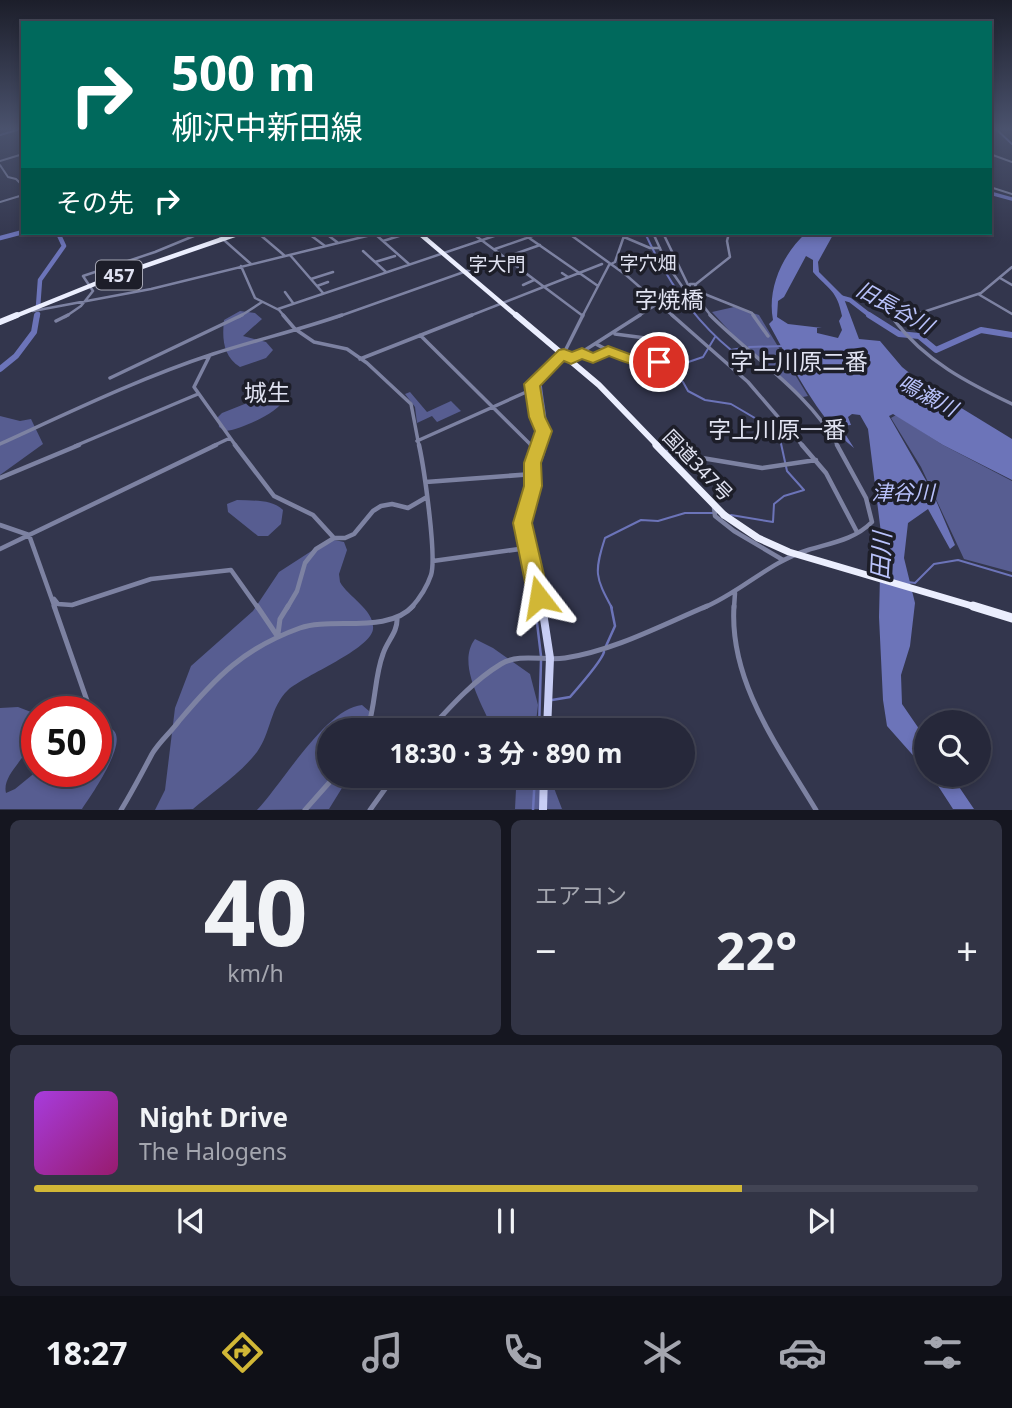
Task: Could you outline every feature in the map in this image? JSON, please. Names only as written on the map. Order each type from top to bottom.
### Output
[{"type":"highway","name":"457","points":[[0,322],[88,287],[234,235]]},
{"type":"highway","name":"国道347号","points":[[422,235],[571,359],[618,402],[717,511],[758,538],[789,552],[1012,618]]},
{"type":"main road","points":[[548,718],[550,693],[545,621],[522,523],[533,486],[537,451],[544,431],[537,417],[533,389],[535,379],[551,368],[564,353]]},
{"type":"main road","points":[[543,810],[544,788]]},
{"type":"street","points":[[3,168],[7,176],[21,184]]},
{"type":"street","points":[[992,188],[1012,194]]},
{"type":"street","points":[[0,202],[21,196]]},
{"type":"street","points":[[56,321],[73,314],[87,302],[93,291],[83,276],[166,249],[197,235]]},
{"type":"street","points":[[218,235],[251,264]]},
{"type":"street","points":[[262,235],[287,255],[323,293]]},
{"type":"street","points":[[327,235],[338,243]]},
{"type":"street","points":[[32,311],[87,302],[366,235]]},
{"type":"street","points":[[378,235],[409,264]]},
{"type":"street","points":[[475,235],[583,316]]},
{"type":"street","points":[[276,310],[497,235]]},
{"type":"street","points":[[526,235],[598,285]]},
{"type":"street","points":[[495,249],[535,235]]},
{"type":"street","points":[[571,235],[612,264],[705,342],[764,399],[834,485],[857,531]]},
{"type":"street","points":[[564,353],[598,285],[615,262],[624,235],[652,248],[660,248]]},
{"type":"street","points":[[440,718],[455,701],[501,664],[514,659],[565,658],[612,645],[713,604],[784,560],[809,550],[831,546],[868,527],[872,522],[866,498],[827,426],[807,403],[724,331],[688,291],[654,235]]},
{"type":"street","points":[[664,235],[688,291]]},
{"type":"street","points":[[688,291],[690,284],[696,284],[730,257],[728,235]]},
{"type":"street","points":[[311,236],[325,246]]},
{"type":"street","points":[[383,241],[399,236]]},
{"type":"street","points":[[0,444],[119,390],[213,354],[297,331],[540,245]]},
{"type":"street","points":[[363,251],[386,272]]},
{"type":"street","points":[[375,262],[396,256]]},
{"type":"street","points":[[360,359],[602,264]]},
{"type":"street","points":[[121,810],[128,794],[147,768],[153,753],[213,681],[239,658],[278,637],[312,625],[366,623],[397,618],[411,610],[430,579],[433,561],[426,482],[411,404],[347,349],[317,343],[297,331],[276,310],[252,293],[241,267]]},
{"type":"street","points":[[1012,267],[978,294],[895,322],[941,364],[1012,404]]},
{"type":"street","points":[[311,279],[333,272]]},
{"type":"street","points":[[562,273],[568,277]]},
{"type":"street","points":[[1000,278],[1012,285]]},
{"type":"street","points":[[523,285],[535,280]]},
{"type":"street","points":[[317,286],[328,282]]},
{"type":"street","points":[[696,284],[697,291],[752,313],[768,336]]},
{"type":"street","points":[[571,359],[659,303],[688,291]]},
{"type":"street","points":[[285,292],[293,303]]},
{"type":"street","points":[[978,294],[1012,314]]},
{"type":"street","points":[[110,378],[228,324],[262,302]]},
{"type":"street","points":[[595,344],[620,357],[648,363],[659,362],[667,356],[668,341],[613,334]]},
{"type":"street","points":[[420,335],[537,451]]},
{"type":"street","points":[[582,352],[593,359],[608,351]]},
{"type":"street","points":[[209,357],[194,387],[198,394],[274,496],[313,515],[334,538],[340,539],[355,533],[370,513],[382,505],[395,502],[408,508],[427,496]]},
{"type":"street","points":[[417,441],[533,389]]},
{"type":"street","points":[[0,478],[198,394]]},
{"type":"street","points":[[0,549],[230,438]]},
{"type":"street","points":[[664,451],[745,466],[782,466],[816,460]]},
{"type":"street","points":[[426,482],[533,474]]},
{"type":"street","points":[[717,511],[734,531],[784,560]]},
{"type":"street","points":[[0,525],[29,535],[86,696]]},
{"type":"street","points":[[278,637],[280,619],[297,591],[302,568],[316,549],[334,538]]},
{"type":"street","points":[[433,561],[527,548]]},
{"type":"street","points":[[54,600],[64,605],[72,604],[150,579],[231,570],[278,637]]},
{"type":"street","points":[[735,591],[732,627],[738,667],[771,732],[816,810]]},
{"type":"street","points":[[371,718],[383,653],[398,625],[397,618]]},
{"type":"street","points":[[305,810],[324,788]]},
{"type":"street","points":[[370,810],[386,788]]},
{"type":"shaded area","points":[[734,307],[759,315],[808,396],[803,397],[735,337],[712,312]]},
{"type":"shaded area","points":[[240,311],[255,313],[262,319],[243,336],[266,342],[273,350],[266,358],[240,367],[230,358],[223,334],[224,320]]},
{"type":"shaded area","points":[[410,392],[427,412],[451,401],[461,411],[437,422],[432,416],[417,423],[415,407],[405,394]]},
{"type":"shaded area","points":[[272,393],[284,399],[268,415],[232,430],[226,431],[219,427],[218,417],[222,413]]},
{"type":"shaded area","points":[[896,415],[943,445],[1012,481],[1012,572],[964,559],[921,467],[891,418]]},
{"type":"shaded area","points":[[0,416],[20,421],[31,419],[43,444],[0,475]]},
{"type":"shaded area","points":[[237,500],[262,501],[279,506],[283,510],[281,524],[268,536],[258,536],[228,512],[227,504]]},
{"type":"shaded area","points":[[330,539],[344,542],[347,550],[339,574],[340,582],[370,616],[373,629],[369,637],[350,653],[288,690],[274,712],[262,745],[227,782],[193,809],[155,810],[165,790],[175,708],[191,666],[253,611],[279,572]]},
{"type":"shaded area","points":[[475,639],[530,674],[538,705],[536,718],[488,718],[473,684],[468,660]]},
{"type":"shaded area","points":[[362,705],[369,711],[369,718],[335,718],[348,709]]},
{"type":"shaded area","points":[[0,708],[21,708],[21,759],[6,784],[6,793],[21,784],[21,787],[96,787],[82,809],[0,809]]},
{"type":"shaded area","points":[[112,730],[116,735],[112,757]]},
{"type":"shaded area","points":[[317,736],[317,788],[342,788],[329,809],[257,810],[267,798]]},
{"type":"shaded area","points":[[554,788],[562,809],[515,809],[516,789]]},
{"type":"water","points":[[804,235],[833,235],[818,262],[819,272],[843,296],[859,339],[880,341],[902,367],[927,387],[1012,439],[1012,480],[943,445],[893,414],[889,416],[932,491],[955,545],[950,549],[928,509],[908,523],[904,558],[915,603],[910,646],[901,675],[902,704],[914,722],[914,756],[887,726],[883,700],[879,617],[881,533],[868,429],[860,415],[852,414],[848,417],[851,425],[840,426],[854,448],[841,436],[806,389],[769,324],[773,320],[774,285],[783,262]],"holes":[[[806,256],[813,260],[813,272],[832,291],[842,316],[839,321],[842,330],[838,338],[817,333],[817,328],[822,328],[788,324],[777,317],[778,301],[784,297]]]},
{"type":"water","points":[[939,787],[959,787],[974,809],[953,809]]},
{"type":"waterway","points":[[992,194],[1012,199]]},
{"type":"waterway","points":[[0,238],[21,233]]},
{"type":"waterway","points":[[38,307],[40,280],[64,246],[59,235]]},
{"type":"waterway","points":[[646,235],[671,282],[704,325],[731,350],[743,348]]},
{"type":"waterway","name":"旧長谷川","points":[[839,297],[850,300],[871,316]]},
{"type":"waterway","points":[[0,369],[16,356],[34,332],[37,315]]},
{"type":"waterway","name":"旧長谷川","points":[[871,316],[899,334],[919,336],[936,350],[981,330],[1012,335]]},
{"type":"waterway","points":[[715,337],[703,357],[665,370],[683,382],[688,391],[705,400],[731,404],[770,427],[780,439],[787,471],[804,490],[784,496],[774,504],[773,522],[731,515]]},
{"type":"waterway","points":[[749,347],[785,346]]},
{"type":"waterway","points":[[537,469],[547,439],[541,386]]},
{"type":"waterway","points":[[520,521],[527,481]]},
{"type":"waterway","points":[[611,606],[598,574],[605,538],[641,520],[658,521],[685,513],[715,513]]},
{"type":"waterway","points":[[520,527],[536,608]]},
{"type":"waterway","points":[[908,582],[915,583],[934,564],[958,560],[1012,576]]},
{"type":"waterway","points":[[535,606],[541,656]]},
{"type":"waterway","points":[[606,646],[615,626],[611,606]]},
{"type":"waterway","points":[[552,700],[570,697],[604,652]]},
{"type":"waterway","points":[[539,718],[541,661]]},
{"type":"waterway","points":[[533,810],[534,788]]},
{"type":"district","name":"字穴畑","points":[[648,263]]},
{"type":"district","name":"字大門","points":[[497,264]]},
{"type":"district","name":"字焼橋","points":[[669,299]]},
{"type":"district","name":"字上川原二番","points":[[799,361]]},
{"type":"district","name":"城生","points":[[267,392]]},
{"type":"district","name":"字上川原一番","points":[[777,429]]},
{"type":"route","points":[[539,597],[522,523],[533,486],[533,463],[544,431],[537,417],[532,384],[564,353],[571,359],[582,352],[593,359],[608,351],[630,360],[659,362]]},
{"type":"water label","name":"鳴瀬川","points":[[928,395]]},
{"type":"water label","name":"津谷川","points":[[903,492]]},
{"type":"water label","name":"田川","points":[[880,556]]}]
